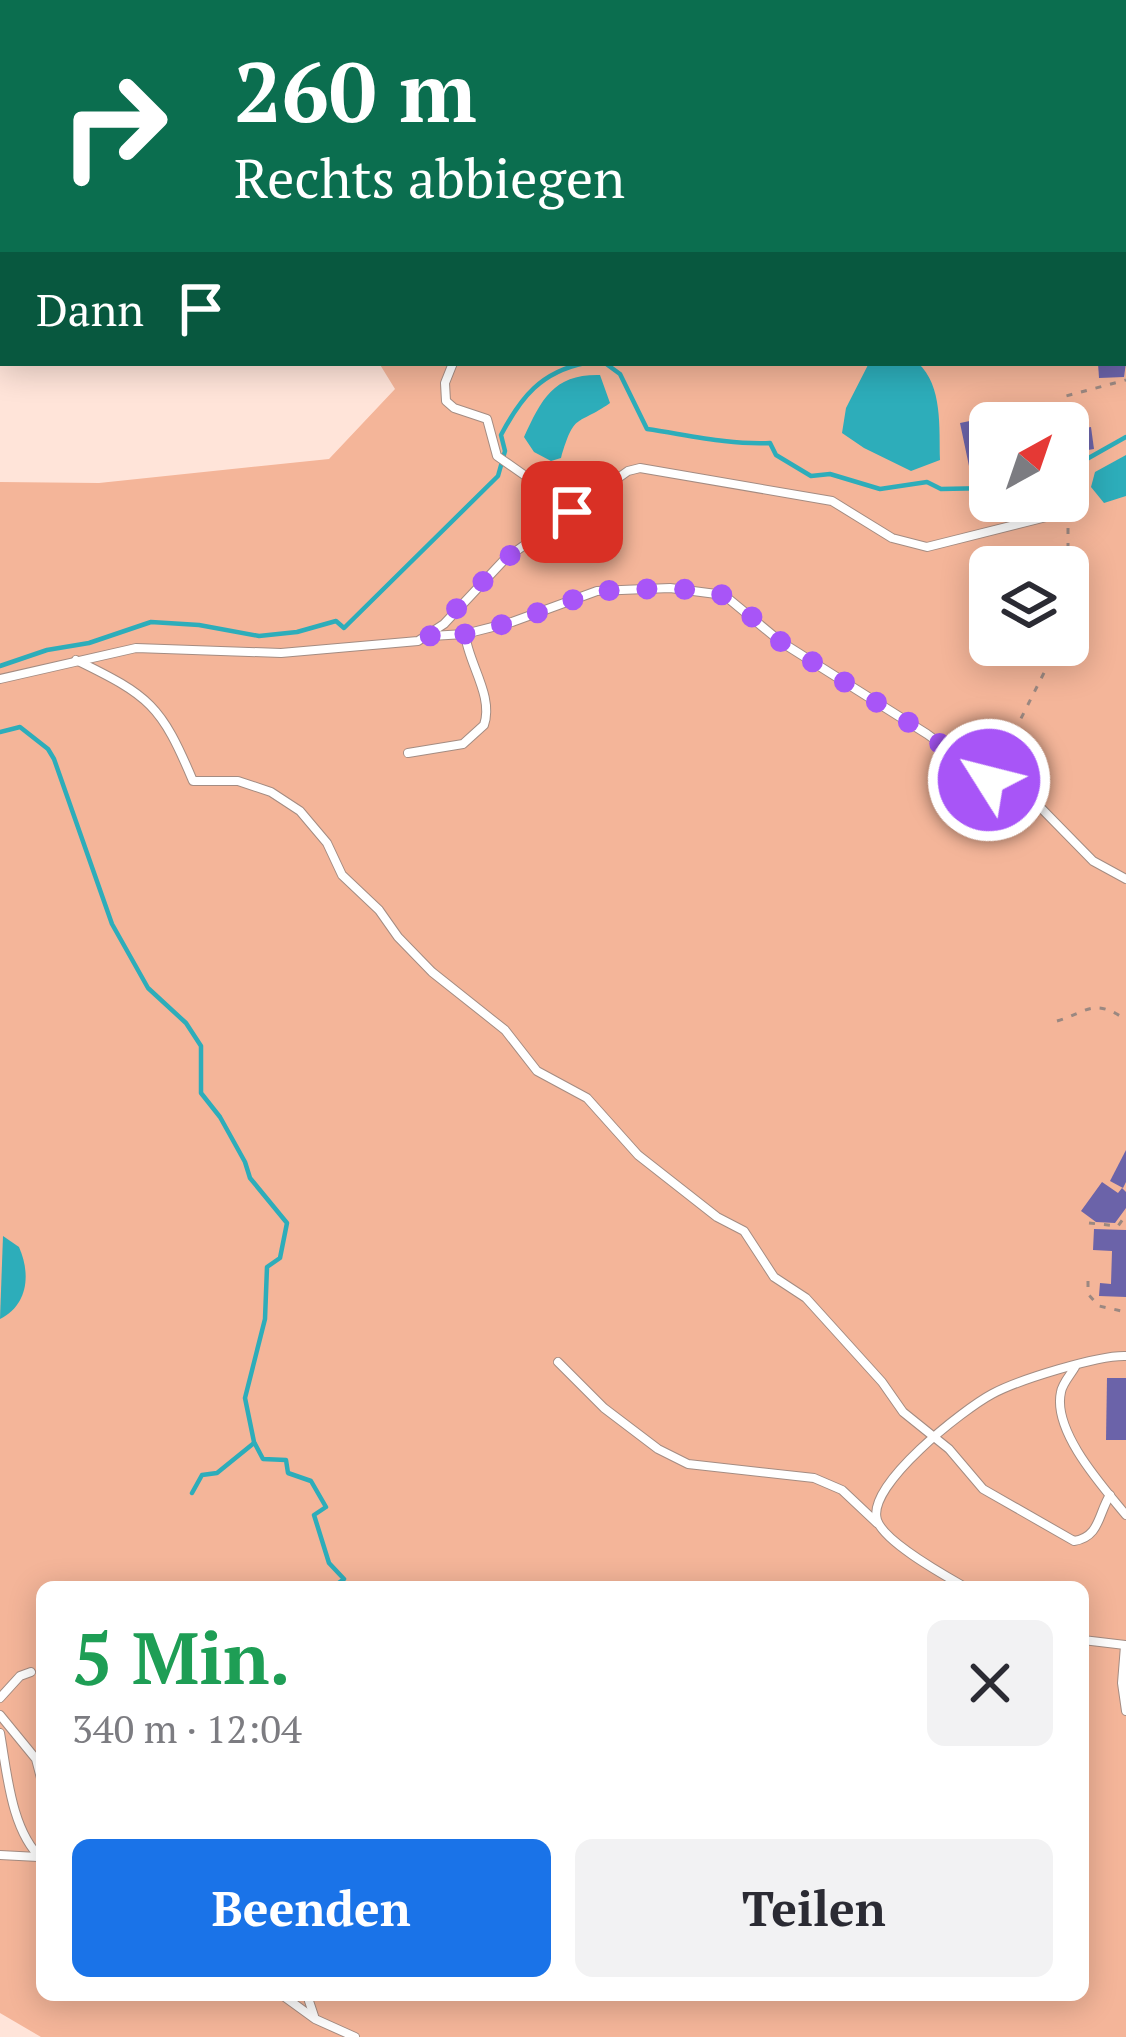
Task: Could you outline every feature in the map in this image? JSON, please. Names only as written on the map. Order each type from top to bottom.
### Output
[{"type":"lane","points":[[453,366],[446,401],[487,418],[498,458],[516,468],[565,518]]},
{"type":"lane","points":[[429,637],[505,559],[628,471],[640,468],[832,501],[892,538],[927,547],[1026,522]]},
{"type":"lane","points":[[0,680],[136,648],[281,653],[465,634],[597,591],[670,588],[724,595],[781,642],[927,734],[989,780],[1041,808],[1093,861],[1126,879]]},
{"type":"lane","points":[[408,754],[463,744],[484,725],[486,703],[465,634]]},
{"type":"lane","points":[[76,660],[129,686],[168,723],[193,781],[238,781],[271,792],[300,811],[327,843],[342,875],[432,972],[505,1030],[537,1071],[586,1098],[638,1155],[743,1231],[774,1277],[806,1298],[903,1412],[994,1497],[1074,1541],[1097,1527],[1110,1495]]},
{"type":"lane","points":[[878,1524],[876,1513],[883,1493],[933,1436],[990,1394],[1024,1380],[1126,1356]]},
{"type":"lane","points":[[558,1362],[604,1408],[658,1449],[688,1464],[814,1478],[842,1490],[902,1546],[956,1581]]},
{"type":"lane","points":[[1075,1367],[1060,1392],[1063,1419],[1082,1460],[1126,1515]]},
{"type":"lane","points":[[1089,1641],[1125,1645],[1126,1711]]},
{"type":"lane","points":[[0,1698],[4,1689],[32,1672]]},
{"type":"lane","points":[[0,1715],[36,1759]]},
{"type":"lane","points":[[0,1733],[21,1825],[36,1853]]},
{"type":"lane","points":[[0,1856],[36,1858]]},
{"type":"lane","points":[[290,2001],[315,2019],[356,2037]]},
{"type":"lane","points":[[309,2001],[315,2019]]},
{"type":"path","points":[[1062,402],[1066,396],[1126,380]]},
{"type":"path","points":[[989,780],[1047,666]]},
{"type":"path","points":[[1057,1022],[1086,1007],[1099,1007],[1126,1020]]},
{"type":"path","points":[[1089,1223],[1118,1226],[1126,1215]]},
{"type":"path","points":[[1088,1281],[1088,1294],[1099,1306],[1126,1312]]},
{"type":"shaded area","points":[[381,366],[1126,366],[1126,2037],[41,2037],[0,2013],[0,482],[99,483],[329,459],[395,389]]},
{"type":"water","points":[[867,366],[921,366],[932,383],[938,408],[940,460],[911,471],[864,448],[842,433],[846,408]]},
{"type":"water","points":[[600,375],[610,403],[574,426],[561,458],[551,461],[534,452],[524,437],[552,391],[571,379]]},
{"type":"water","points":[[1126,455],[1126,496],[1104,503],[1091,487],[1095,472]]},
{"type":"water","points":[[3,1236],[19,1247],[26,1278],[16,1306],[0,1319]]},
{"type":"building","points":[[1098,366],[1126,366],[1124,377],[1099,378]]},
{"type":"building","points":[[969,421],[969,466],[960,423]]},
{"type":"building","points":[[1126,1150],[1126,1182],[1123,1188],[1110,1181]]},
{"type":"building","points":[[1102,1182],[1118,1193],[1122,1188],[1126,1192],[1126,1208],[1115,1223],[1096,1222],[1081,1211]]},
{"type":"building","points":[[1094,1229],[1126,1230],[1126,1297],[1099,1296],[1100,1283],[1111,1284],[1112,1251],[1093,1250]]},
{"type":"building","points":[[1107,1378],[1126,1378],[1126,1440],[1106,1440]]},
{"type":"waterway","points":[[0,666],[151,622],[259,636],[336,621],[344,628],[498,476],[505,451],[501,435],[516,409],[544,380],[574,366]]},
{"type":"waterway","points":[[609,366],[620,374],[647,429],[770,443],[776,455],[811,476],[830,474],[880,489],[927,482],[941,489],[969,488]]},
{"type":"waterway","points":[[1089,458],[1126,437]]},
{"type":"waterway","points":[[0,732],[20,727],[54,759],[112,924],[148,988],[186,1023],[201,1046],[201,1093],[220,1117],[250,1178],[287,1223],[280,1258],[267,1267],[265,1319],[245,1398],[254,1442],[263,1459],[286,1460],[288,1473],[311,1481],[326,1507],[314,1515],[329,1563],[341,1581]]},
{"type":"waterway","points":[[192,1493],[202,1475],[217,1473],[254,1443]]},
{"type":"route","points":[[572,512],[505,559],[429,637],[512,622],[597,591],[670,588],[715,592],[730,598],[781,642],[927,734],[989,780]]}]
